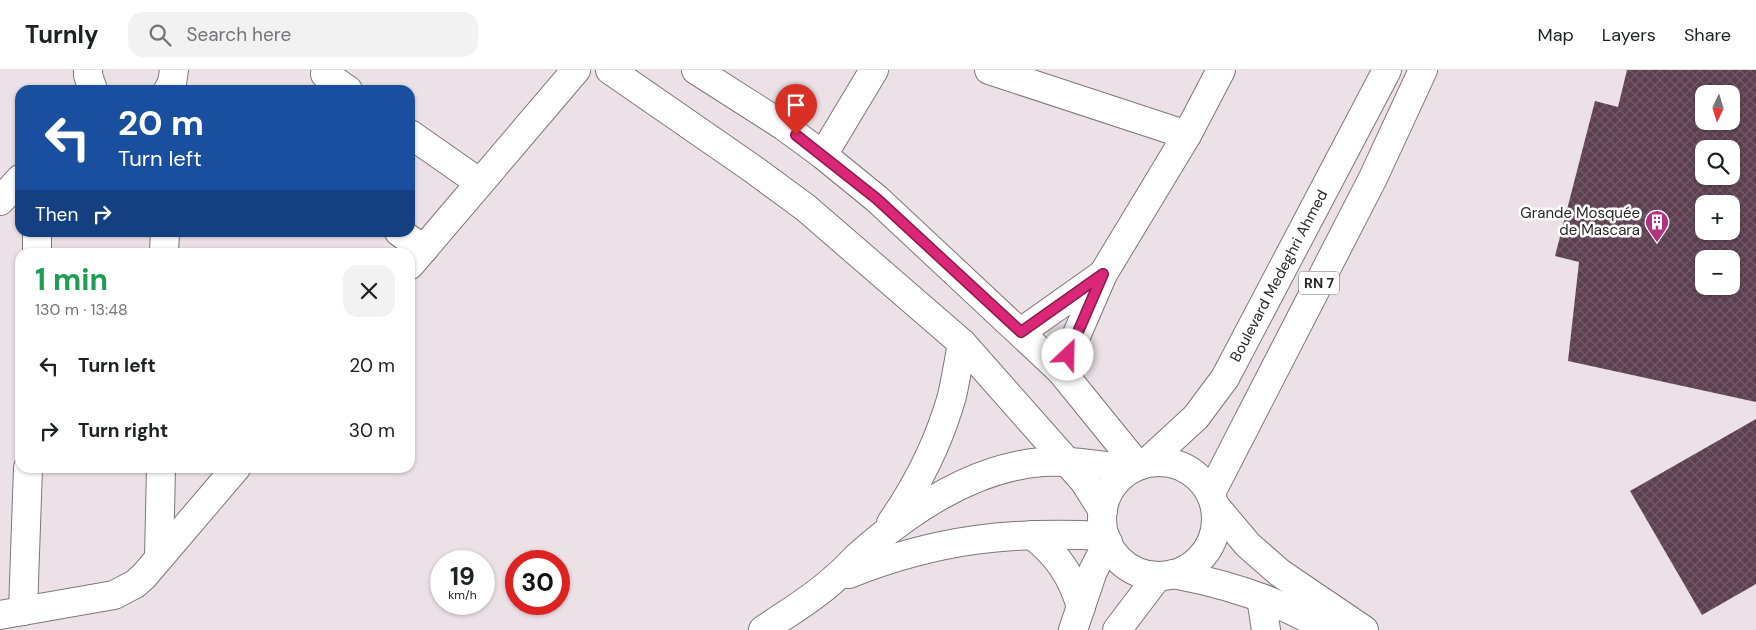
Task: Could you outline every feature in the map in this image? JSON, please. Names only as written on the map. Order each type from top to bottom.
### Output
[{"type":"main road","points":[[88,70],[91,85]]},
{"type":"main road","points":[[171,85],[174,70]]},
{"type":"main road","points":[[417,257],[576,70]]},
{"type":"main road","points":[[610,70],[806,208],[962,343],[1088,487],[1116,556],[1128,566],[1142,573],[1218,584],[1264,599],[1297,613],[1328,630]]},
{"type":"main road","points":[[696,70],[782,125],[877,199],[1061,371],[1135,462]]},
{"type":"main road","points":[[822,155],[874,70]]},
{"type":"main road","points":[[989,70],[1051,80],[1186,136]]},
{"type":"main road","points":[[1061,371],[1103,274],[1186,136],[1221,70]]},
{"type":"main road","name":"Boulevard Medeghri Ahmed","points":[[1135,462],[1196,417],[1225,378],[1387,70]]},
{"type":"main road","name":"RN 7","points":[[1213,500],[1373,178],[1423,70]]},
{"type":"main road","points":[[325,74],[341,85]]},
{"type":"main road","points":[[415,137],[480,182]]},
{"type":"main road","points":[[0,201],[15,184]]},
{"type":"main road","points":[[403,237],[411,248]]},
{"type":"main road","points":[[1021,332],[1103,274]]},
{"type":"main road","points":[[881,537],[911,493],[935,445],[952,395],[962,343]]},
{"type":"main road","points":[[763,630],[833,580],[881,537],[931,502],[956,488],[984,476],[1012,468],[1041,462],[1066,461],[1165,462],[1184,467],[1200,478],[1213,500],[1248,545],[1280,573],[1364,630]]},
{"type":"main road","points":[[1077,618],[1105,530],[1108,494],[1117,480],[1135,462]]},
{"type":"main road","points":[[27,473],[12,613],[114,595],[135,584],[232,473]]},
{"type":"main road","points":[[159,558],[161,473]]},
{"type":"main road","points":[[1117,630],[1166,575],[1186,569],[1208,550],[1215,529],[1213,500]]},
{"type":"main road","points":[[833,580],[876,563],[920,550],[965,541],[1105,530]]},
{"type":"main road","points":[[1032,535],[1046,545],[1068,573],[1076,589],[1077,618]]},
{"type":"main road","points":[[1264,599],[1279,590],[1281,583],[1280,573]]},
{"type":"main road","points":[[1264,599],[1266,630]]},
{"type":"building","name":"Grande Mosquée de Mascara","points":[[1627,70],[1756,70],[1756,402],[1568,361],[1579,262],[1555,256],[1595,101],[1618,107]]},
{"type":"building","points":[[1756,419],[1756,584],[1702,615],[1630,491]]},
{"type":"place","name":"Grande Mosquée de Mascara","points":[[1657,243]]},
{"type":"route","points":[[796,135],[877,199],[1021,332],[1103,274],[1068,355]]}]
